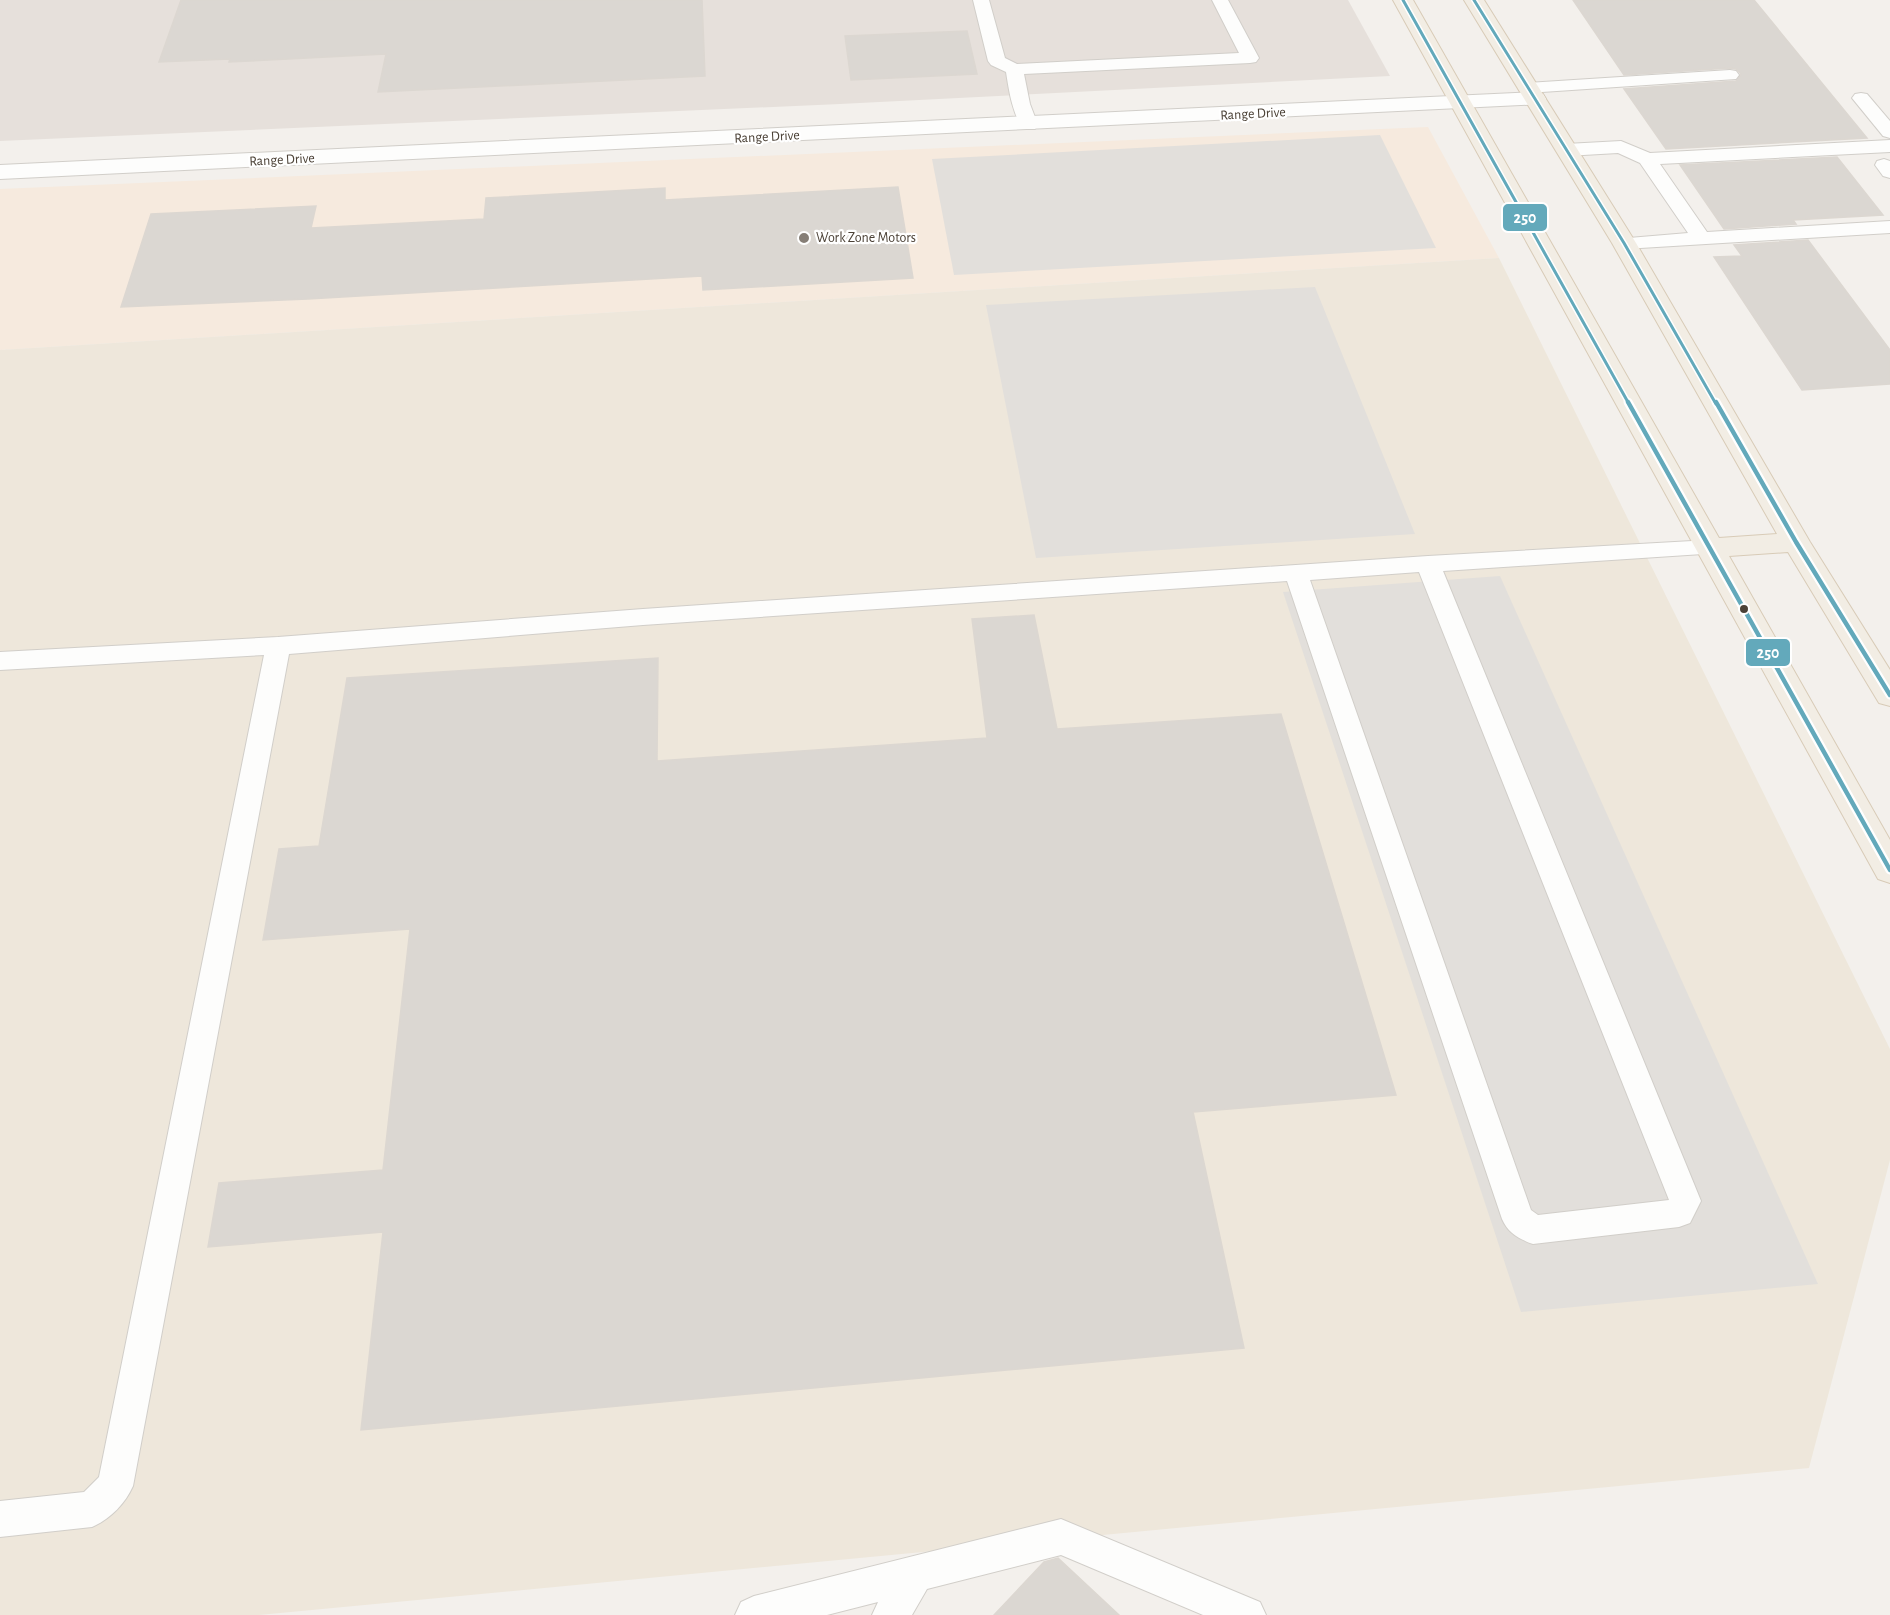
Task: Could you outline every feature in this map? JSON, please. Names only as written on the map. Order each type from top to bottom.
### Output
[{"type":"main road","points":[[1403,0],[1890,870]]},
{"type":"main road","points":[[1474,0],[1624,243],[1796,542],[1890,695]]},
{"type":"main road","points":[[1710,548],[1796,542]]},
{"type":"street","name":"Range Drive","points":[[0,172],[1461,104],[1531,94]]},
{"type":"lane","points":[[981,0],[997,61],[1014,69],[1250,58],[1220,0]]},
{"type":"lane","points":[[1005,23],[1021,104],[1029,125]]},
{"type":"lane","points":[[1531,94],[1730,75]]},
{"type":"lane","points":[[1861,98],[1890,132]]},
{"type":"lane","points":[[1566,150],[1621,147],[1647,159],[1890,146]]},
{"type":"lane","points":[[1647,159],[1702,238]]},
{"type":"lane","points":[[1624,243],[1890,227]]},
{"type":"lane","points":[[0,661],[278,646],[655,616],[1428,564],[1710,548]]},
{"type":"lane","points":[[1296,573],[1518,1220],[1533,1230],[1679,1213],[1685,1201],[1428,564]]},
{"type":"lane","points":[[0,1519],[92,1509],[115,1486],[278,646]]},
{"type":"lane","points":[[754,1615],[1061,1537],[1247,1615]]},
{"type":"lane","points":[[891,1615],[915,1574]]},
{"type":"shaded area","points":[[0,0],[1348,0],[1390,76],[840,104],[0,141]]},
{"type":"shaded area","points":[[1428,127],[1499,258],[0,350],[0,189]]},
{"type":"shaded area","points":[[1380,135],[1436,248],[954,275],[932,159]]},
{"type":"shaded area","points":[[1499,258],[1890,1049],[1890,1160],[1809,1468],[259,1615],[0,1615],[0,350]]},
{"type":"shaded area","points":[[1315,287],[1415,534],[1036,558],[986,305]]},
{"type":"shaded area","points":[[1500,576],[1818,1284],[1521,1312],[1283,592]]},
{"type":"building","points":[[181,0],[702,0],[705,76],[378,92],[386,54],[229,62],[230,59],[159,62]]},
{"type":"building","points":[[1573,0],[1754,0],[1867,138],[1666,149],[1624,89],[1736,81],[1741,74],[1736,69],[1730,68],[1624,75]]},
{"type":"building","points":[[967,31],[977,74],[851,80],[845,36]]},
{"type":"building","points":[[1837,157],[1883,215],[1793,220],[1796,224],[1724,229],[1680,165]]},
{"type":"building","points":[[898,187],[913,278],[703,290],[702,276],[308,299],[121,307],[151,214],[316,206],[311,228],[484,219],[486,198],[665,188],[665,200]]},
{"type":"building","points":[[1808,240],[1890,350],[1890,384],[1802,390],[1714,257],[1742,256],[1734,245]]},
{"type":"building","points":[[1034,615],[1057,729],[1281,714],[1396,1095],[1193,1112],[1244,1348],[361,1430],[383,1232],[208,1247],[219,1183],[383,1170],[410,929],[263,940],[279,849],[319,846],[347,678],[658,658],[657,761],[987,738],[972,619]]},
{"type":"building","points":[[1058,1558],[1119,1615],[994,1615],[1044,1562]]},
{"type":"transit line","name":"250","points":[[1403,0],[1890,870]]},
{"type":"transit line","name":"250","points":[[1474,0],[1624,243],[1796,542],[1890,695]]},
{"type":"place","name":"Work Zone Motors","points":[[804,238]]}]
